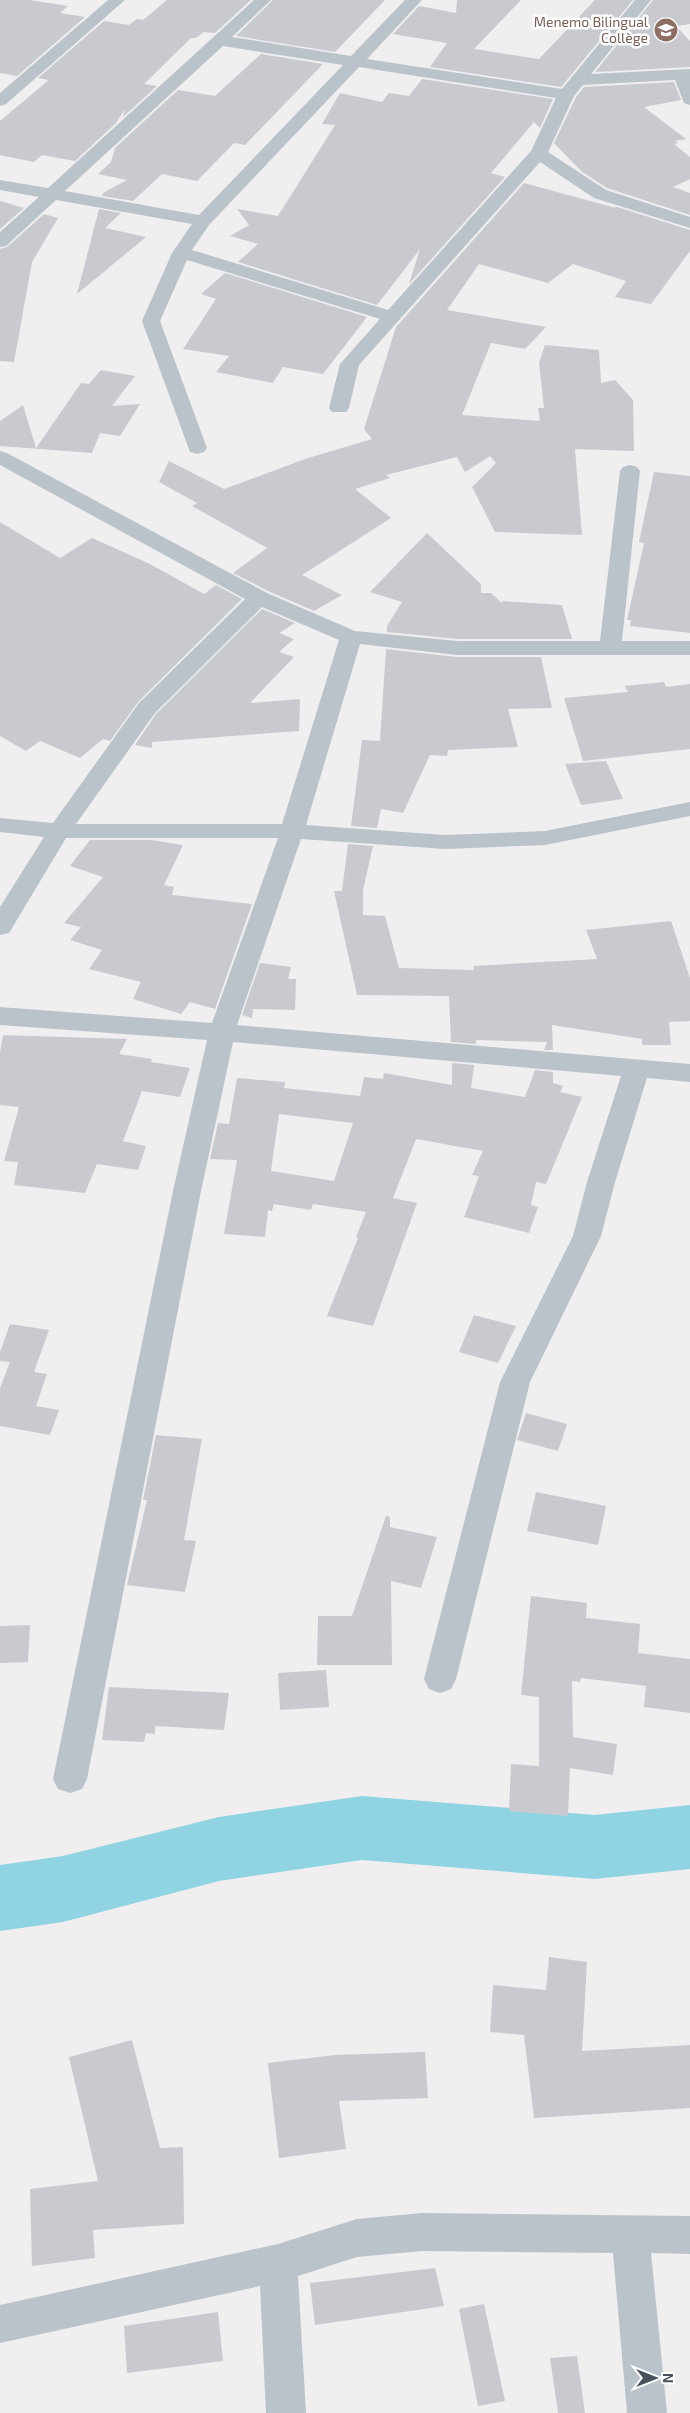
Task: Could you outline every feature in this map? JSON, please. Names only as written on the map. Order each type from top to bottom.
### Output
[{"type":"street","points":[[0,101],[117,0]]},
{"type":"street","points":[[0,242],[263,0]]},
{"type":"street","points":[[197,448],[151,321],[181,253],[203,221],[414,0]]},
{"type":"street","points":[[339,408],[350,364],[539,153],[566,95],[644,0]]},
{"type":"street","points":[[218,40],[566,95]]},
{"type":"street","points":[[580,80],[686,75],[690,100]]},
{"type":"street","points":[[539,153],[600,194],[690,223]]},
{"type":"street","points":[[0,185],[203,221]]},
{"type":"street","points":[[181,253],[392,317]]},
{"type":"street","points":[[0,457],[258,598],[351,637],[458,648],[690,648]]},
{"type":"street","points":[[610,648],[630,471]]},
{"type":"street","points":[[0,927],[59,831],[147,708],[258,598]]},
{"type":"street","points":[[70,1779],[187,1191],[222,1032],[292,831],[351,637]]},
{"type":"street","points":[[0,825],[59,831],[292,831],[445,842],[545,838],[690,809]]},
{"type":"street","points":[[0,1016],[222,1032],[690,1073]]},
{"type":"street","points":[[440,1679],[515,1382],[587,1236],[601,1182],[637,1068]]},
{"type":"street","points":[[0,2324],[278,2263],[357,2238],[422,2232],[690,2235]]},
{"type":"street","points":[[630,2235],[647,2413]]},
{"type":"street","points":[[278,2263],[286,2413]]},
{"type":"building","points":[[0,0],[30,0],[68,6],[60,13],[85,17],[17,76],[0,73]]},
{"type":"building","points":[[167,0],[251,0],[215,33],[204,32],[196,38],[191,38],[144,84],[157,86],[123,117],[125,109],[116,123],[75,161],[42,155],[34,162],[0,155],[0,121],[49,80],[38,78],[104,21],[129,25],[137,19],[143,20]]},
{"type":"building","points":[[273,0],[385,0],[335,52],[236,36]]},
{"type":"building","points":[[457,0],[521,0],[474,49],[539,59],[595,0],[633,0],[561,87],[430,67],[447,43],[393,34],[419,6],[456,13]]},
{"type":"building","points":[[653,0],[690,0],[690,24],[676,26],[690,41],[690,67],[595,72]]},
{"type":"building","points":[[261,54],[323,64],[245,145],[234,143],[197,181],[162,174],[133,201],[102,196],[103,193],[127,180],[98,174],[111,162],[115,148],[178,90],[215,96]]},
{"type":"building","points":[[422,79],[553,99],[540,128],[534,122],[491,173],[505,177],[409,284],[420,249],[377,305],[238,262],[258,244],[230,236],[249,225],[237,209],[278,216],[335,125],[322,124],[340,93],[382,102],[389,93],[409,96]]},
{"type":"building","points":[[674,82],[681,100],[644,107],[686,139],[675,141],[678,143],[674,144],[690,157],[690,179],[673,187],[690,193],[690,215],[607,188],[581,171],[554,143],[576,97],[584,87]]},
{"type":"building","points":[[524,183],[616,208],[614,206],[690,230],[690,251],[651,304],[615,297],[626,281],[573,264],[548,283],[479,264],[447,310],[546,327],[525,349],[491,343],[462,415],[540,421],[538,408],[544,408],[539,363],[545,345],[599,350],[601,383],[615,380],[633,400],[634,451],[575,449],[582,535],[495,532],[472,487],[496,463],[490,456],[465,472],[457,457],[386,475],[390,478],[355,489],[391,518],[302,575],[342,595],[314,611],[233,573],[267,548],[192,506],[197,503],[159,482],[169,461],[224,489],[305,459],[372,439],[364,429],[396,327]]},
{"type":"building","points":[[0,201],[24,208],[0,229]]},
{"type":"building","points":[[99,209],[121,213],[105,228],[146,237],[77,294]]},
{"type":"building","points":[[44,214],[58,218],[32,262],[14,362],[0,361],[0,249],[7,247]]},
{"type":"building","points":[[225,273],[367,317],[323,374],[283,367],[273,383],[216,372],[229,356],[183,349],[216,299],[201,294]]},
{"type":"building","points":[[101,370],[135,376],[112,406],[140,404],[120,436],[100,433],[92,453],[0,446],[0,421],[23,405],[36,448],[81,383],[89,384]]},
{"type":"building","points":[[654,472],[690,476],[690,633],[630,626],[631,620],[627,620],[644,543],[639,542]]},
{"type":"building","points":[[0,522],[60,558],[92,538],[150,564],[204,594],[216,585],[242,599],[138,702],[110,741],[103,739],[80,758],[40,741],[26,751],[0,736]]},
{"type":"building","points":[[427,533],[481,584],[481,593],[491,593],[503,604],[502,601],[562,605],[572,639],[457,639],[387,632],[387,626],[402,602],[370,592]]},
{"type":"building","points":[[262,609],[295,623],[279,633],[294,639],[279,652],[294,657],[250,703],[300,699],[299,731],[152,742],[152,748],[135,745],[156,714]]},
{"type":"building","points":[[386,649],[457,657],[541,657],[552,708],[508,709],[518,747],[448,750],[447,756],[430,755],[403,813],[381,809],[377,828],[351,826],[362,740],[380,741]]},
{"type":"building","points":[[664,682],[666,687],[690,684],[690,749],[583,761],[564,698],[628,692],[625,686]]},
{"type":"building","points":[[606,761],[623,799],[581,805],[565,764]]},
{"type":"building","points":[[90,840],[151,840],[183,845],[164,885],[174,887],[172,895],[252,904],[215,1009],[190,1002],[181,1014],[133,999],[141,982],[89,969],[102,950],[70,940],[81,927],[64,923],[103,877],[70,866]]},
{"type":"building","points":[[348,844],[373,846],[363,890],[363,915],[385,916],[399,968],[474,970],[474,966],[597,959],[586,930],[671,921],[690,978],[690,1021],[669,1022],[671,1045],[642,1045],[642,1039],[552,1025],[553,1050],[544,1050],[547,1042],[476,1040],[476,1044],[451,1042],[449,996],[357,995],[334,891],[342,891]]},
{"type":"building","points":[[260,963],[291,967],[288,979],[296,979],[295,1010],[253,1009],[252,1018],[242,1015]]},
{"type":"building","points":[[3,1035],[127,1039],[119,1054],[152,1059],[151,1062],[190,1068],[180,1097],[142,1091],[123,1141],[146,1146],[138,1170],[97,1164],[85,1193],[14,1185],[18,1162],[4,1161],[19,1107],[0,1105],[0,1053]]},
{"type":"building","points":[[452,1063],[474,1065],[471,1088],[525,1097],[535,1070],[553,1072],[553,1083],[563,1086],[560,1092],[582,1097],[546,1184],[536,1182],[531,1205],[538,1207],[529,1233],[464,1217],[479,1176],[472,1175],[483,1151],[416,1139],[393,1198],[417,1203],[373,1326],[327,1316],[358,1238],[356,1237],[366,1212],[313,1204],[311,1210],[274,1204],[272,1211],[268,1210],[265,1237],[224,1234],[237,1160],[210,1159],[218,1123],[229,1124],[237,1078],[285,1082],[284,1088],[360,1096],[364,1077],[383,1079],[384,1073],[452,1085]],"holes":[[[279,1114],[353,1123],[334,1181],[271,1171]]]},
{"type":"building","points":[[474,1315],[516,1326],[498,1363],[459,1352]]},
{"type":"building","points":[[10,1324],[49,1330],[34,1372],[47,1374],[36,1406],[59,1410],[50,1435],[0,1426],[0,1388],[10,1362],[0,1361],[0,1352]]},
{"type":"building","points":[[526,1413],[567,1424],[558,1451],[517,1440]]},
{"type":"building","points":[[156,1435],[202,1439],[184,1540],[196,1541],[185,1592],[127,1585],[147,1500],[143,1500]]},
{"type":"building","points":[[536,1492],[606,1506],[598,1545],[527,1531]]},
{"type":"building","points":[[386,1516],[390,1517],[390,1527],[437,1537],[421,1588],[391,1581],[392,1665],[317,1665],[318,1616],[352,1616]]},
{"type":"building","points":[[531,1596],[587,1603],[586,1618],[640,1624],[638,1653],[690,1659],[690,1713],[644,1707],[646,1686],[581,1678],[580,1682],[572,1681],[573,1737],[617,1744],[613,1775],[570,1768],[568,1816],[509,1811],[511,1764],[539,1766],[539,1697],[521,1695]]},
{"type":"building","points":[[30,1625],[28,1662],[0,1663],[0,1626]]},
{"type":"building","points":[[326,1670],[329,1707],[280,1710],[278,1673]]},
{"type":"building","points":[[109,1687],[229,1693],[224,1730],[155,1726],[155,1734],[146,1733],[144,1742],[102,1740]]},
{"type":"building","points":[[549,1957],[587,1962],[582,2051],[690,2045],[690,2108],[534,2118],[524,2035],[490,2032],[493,1985],[546,1990]]},
{"type":"building","points":[[132,2040],[160,2148],[183,2147],[184,2224],[93,2230],[95,2258],[32,2266],[30,2189],[98,2181],[69,2057]]},
{"type":"building","points":[[425,2052],[428,2098],[339,2101],[346,2149],[279,2158],[268,2063],[335,2055]]},
{"type":"building","points":[[435,2268],[444,2306],[315,2325],[310,2283]]},
{"type":"building","points":[[484,2304],[505,2401],[478,2406],[459,2309]]},
{"type":"building","points":[[218,2312],[223,2361],[127,2373],[124,2326]]},
{"type":"building","points":[[577,2356],[585,2413],[558,2413],[550,2358]]},
{"type":"waterway","points":[[0,1898],[63,1889],[219,1849],[362,1828],[595,1847],[690,1837]]},
{"type":"place","name":"Menemo Bilingual Collège","points":[[666,30]]}]
